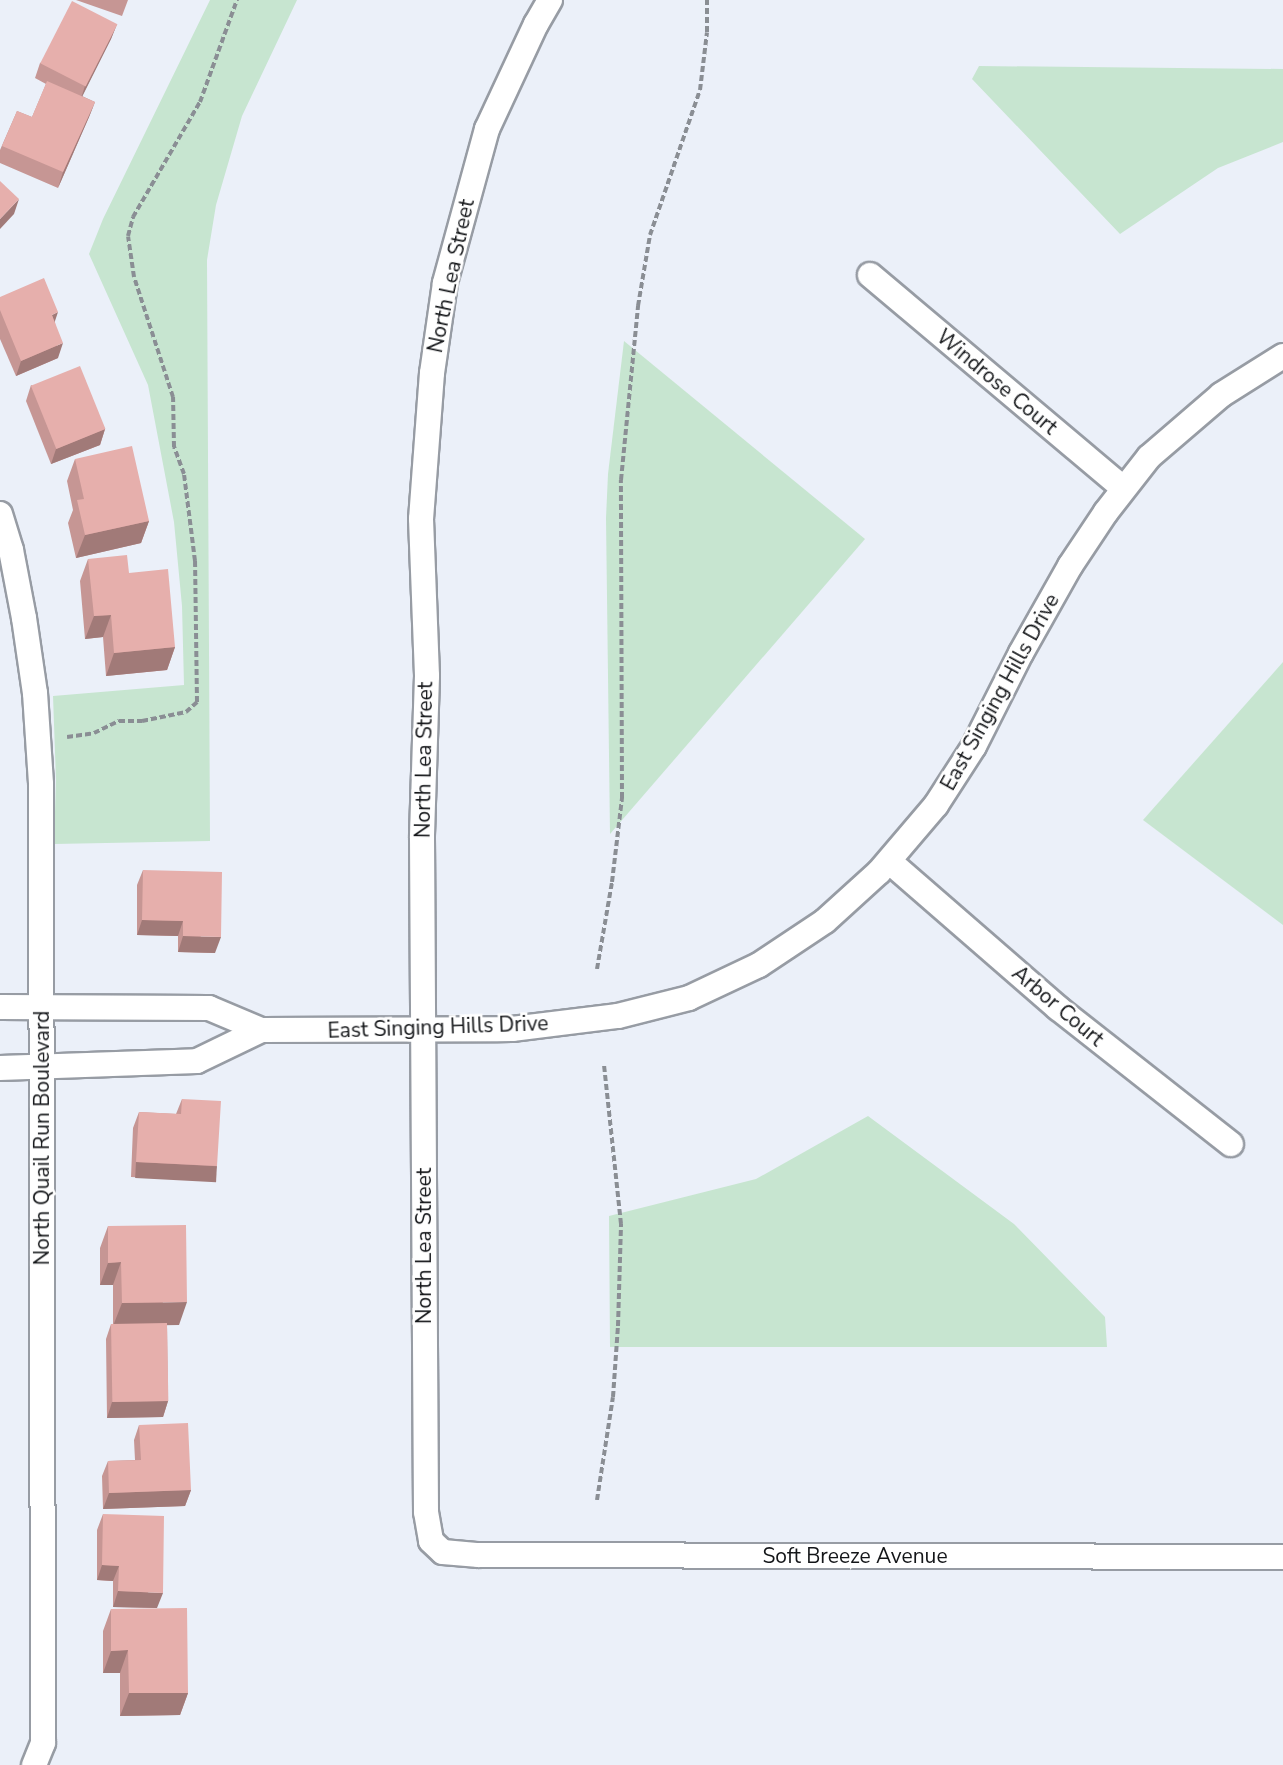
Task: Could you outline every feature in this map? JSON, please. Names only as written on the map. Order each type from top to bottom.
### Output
[{"type":"street","name":"North Lea Street","points":[[431,1541],[426,1512],[422,838],[427,676],[422,519],[432,373],[446,283],[487,129],[536,24],[550,0]]},
{"type":"street","name":"Windrose Court","points":[[870,275],[1123,489]]},
{"type":"street","name":"East Singing Hills Drive","points":[[0,1007],[209,1008],[261,1030],[512,1029],[618,1016],[688,998],[759,965],[825,921],[890,862],[936,805],[968,756],[1021,653],[1070,566],[1123,489],[1149,457],[1221,395],[1283,356]]},
{"type":"street","name":"North Quail Run Boulevard","points":[[0,514],[11,550],[35,693],[42,784],[43,1743],[34,1765]]},
{"type":"street","name":"Arbor Court","points":[[890,862],[1058,1008],[1231,1144]]},
{"type":"street","name":"East Singing Hills Drive","points":[[0,1068],[197,1061],[261,1030]]},
{"type":"street","name":"Soft Breeze Avenue","points":[[431,1541],[443,1552],[479,1555],[1283,1557]]},
{"type":"path","points":[[67,737],[94,734],[119,721],[142,721],[186,712],[197,702],[195,561],[184,474],[174,447],[173,397],[134,277],[128,237],[133,217],[200,102],[237,0]]},
{"type":"path","points":[[597,969],[612,882],[622,798],[621,480],[638,306],[650,235],[700,90],[707,32],[707,0]]},
{"type":"path","points":[[597,1500],[613,1397],[618,1326],[620,1235],[603,1066]]},
{"type":"green space","points":[[210,0],[297,0],[242,116],[216,205],[207,260],[210,841],[54,844],[56,780],[53,696],[184,685],[182,606],[174,522],[148,385],[89,254],[103,219]]},
{"type":"green space","points":[[979,66],[1283,69],[1283,142],[1218,168],[1120,234],[972,79]]},
{"type":"green space","points":[[624,341],[865,539],[610,834],[606,518],[608,474]]},
{"type":"green space","points":[[1283,662],[1283,925],[1143,820]]},
{"type":"green space","points":[[868,1116],[1014,1224],[1105,1317],[1107,1347],[610,1347],[609,1216],[756,1179]]},
{"type":"building","points":[[72,1],[117,24],[86,87],[40,63]]},
{"type":"building","points":[[47,81],[95,102],[63,172],[2,146],[17,111],[32,117]]},
{"type":"building","points":[[0,181],[19,199],[0,219]]},
{"type":"building","points":[[44,278],[58,312],[52,315],[63,343],[21,361],[0,310],[0,297]]},
{"type":"building","points":[[80,366],[105,429],[56,449],[31,386]]},
{"type":"building","points":[[132,446],[149,521],[85,535],[77,500],[84,499],[75,459]]},
{"type":"building","points":[[127,555],[129,573],[168,569],[175,647],[114,653],[111,615],[94,616],[88,559]]},
{"type":"building","points":[[143,870],[222,872],[221,937],[183,936],[183,921],[142,920]]},
{"type":"building","points":[[182,1099],[221,1101],[217,1166],[136,1162],[139,1112],[181,1114]]},
{"type":"building","points":[[186,1225],[187,1302],[122,1303],[121,1262],[108,1263],[108,1226]]},
{"type":"building","points":[[167,1323],[168,1401],[112,1402],[111,1324]]},
{"type":"building","points":[[188,1423],[191,1490],[109,1493],[108,1461],[141,1460],[139,1425]]},
{"type":"building","points":[[103,1514],[164,1516],[163,1593],[118,1591],[119,1566],[102,1565]]},
{"type":"building","points":[[187,1608],[188,1693],[129,1693],[128,1650],[111,1651],[111,1609]]}]
